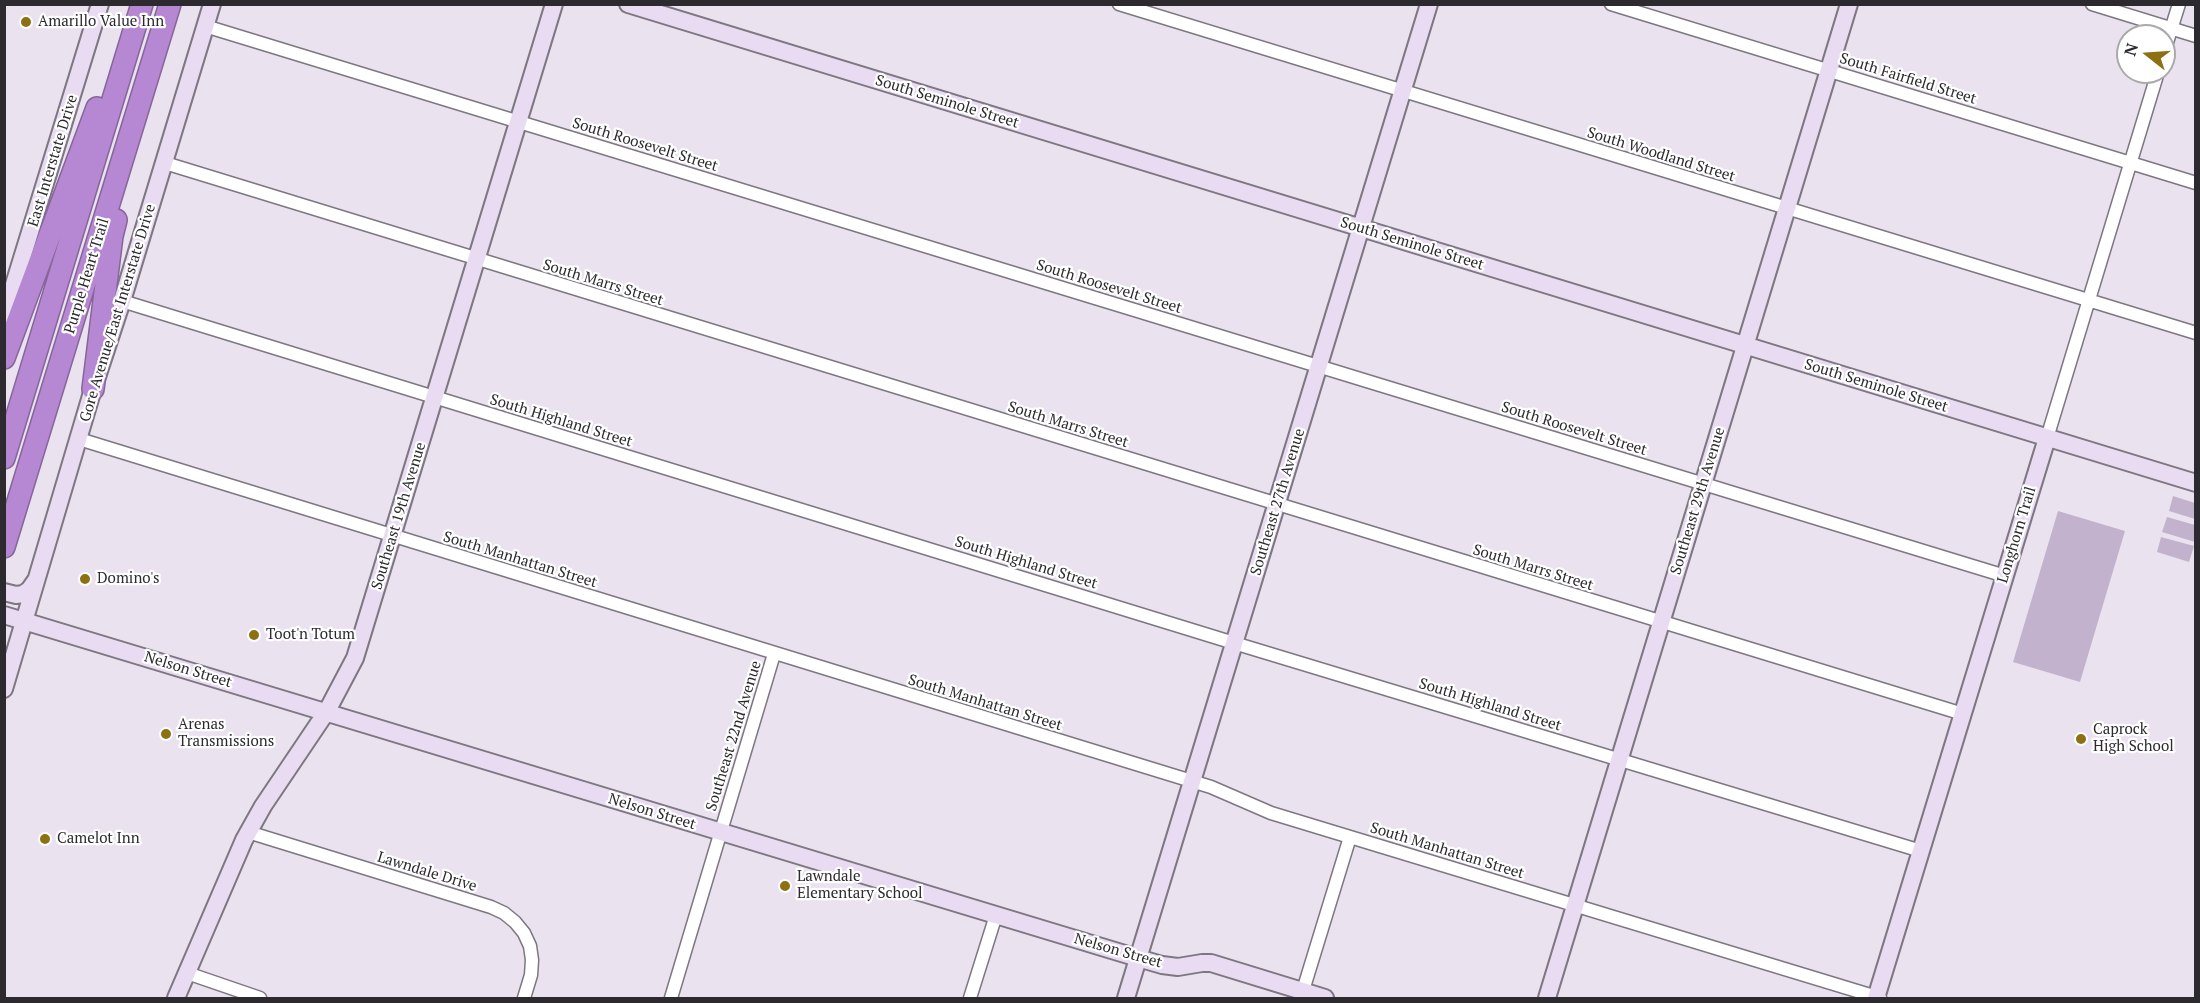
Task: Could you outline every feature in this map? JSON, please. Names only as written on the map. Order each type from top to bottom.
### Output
[{"type":"highway","name":"Purple Heart Trail","points":[[4,458],[142,4]]},
{"type":"highway","name":"Purple Heart Trail","points":[[4,547],[170,4]]},
{"type":"highway","points":[[4,358],[105,86],[133,32]]},
{"type":"highway","points":[[93,388],[112,236],[122,193],[127,143]]},
{"type":"street","name":"East Interstate Drive","points":[[4,317],[10,281],[100,4]]},
{"type":"street","name":"Gore Avenue/East Interstate Drive","points":[[24,621],[93,388],[165,164],[212,4]]},
{"type":"street","name":"Southeast 19th Avenue","points":[[176,999],[248,832],[327,711],[355,658],[554,4]]},
{"type":"street","name":"South Seminole Street","points":[[628,4],[2196,483]]},
{"type":"street","name":"South Woodland Street","points":[[1119,4],[2196,333]]},
{"type":"street","name":"Southeast 27th Avenue","points":[[1126,999],[1429,4]]},
{"type":"street","name":"South Fairfield Street","points":[[1611,4],[2196,183]]},
{"type":"street","name":"Southeast 29th Avenue","points":[[1547,999],[1849,4]]},
{"type":"street","points":[[2092,4],[2155,24]]},
{"type":"street","points":[[2173,24],[2179,4]]},
{"type":"street","name":"South Roosevelt Street","points":[[206,26],[2005,576]]},
{"type":"street","points":[[2176,30],[2196,36]]},
{"type":"street","name":"Longhorn Trail","points":[[1878,998],[2154,84]]},
{"type":"street","name":"South Marrs Street","points":[[165,164],[1963,714]]},
{"type":"street","name":"South Highland Street","points":[[122,301],[1234,643],[1921,851]]},
{"type":"street","name":"South Manhattan Street","points":[[79,439],[1232,795],[1271,813],[1878,998]]},
{"type":"street","points":[[4,592],[23,594],[38,578]]},
{"type":"street","name":"Nelson Street","points":[[4,615],[1162,965],[1178,967],[1211,963],[1301,995],[1325,999]]},
{"type":"street","points":[[4,689],[24,621]]},
{"type":"street","points":[[4,637],[9,643],[12,662]]},
{"type":"street","name":"Southeast 22nd Avenue","points":[[671,999],[774,654]]},
{"type":"street","name":"Lawndale Drive","points":[[248,832],[504,913],[520,927],[530,946],[531,975],[524,999]]},
{"type":"street","points":[[1301,995],[1350,837]]},
{"type":"street","points":[[970,999],[996,915]]},
{"type":"street","points":[[187,973],[260,999]]},
{"type":"shaded area","points":[[2173,496],[2195,503],[2195,519],[2169,511]]},
{"type":"shaded area","points":[[2058,511],[2125,531],[2080,682],[2013,662]]},
{"type":"shaded area","points":[[2167,517],[2195,525],[2195,542],[2162,532]]},
{"type":"shaded area","points":[[2161,537],[2194,546],[2189,562],[2157,552]]},
{"type":"place","name":"Amarillo Value Inn","points":[[26,22]]},
{"type":"place","name":"Domino's","points":[[85,579]]},
{"type":"place","name":"Toot'n Totum","points":[[254,635]]},
{"type":"place","name":"Arenas Transmissions","points":[[166,734]]},
{"type":"place","name":"Caprock High School","points":[[2081,739]]},
{"type":"place","name":"Camelot Inn","points":[[45,839]]},
{"type":"place","name":"Lawndale Elementary School","points":[[785,886]]}]
